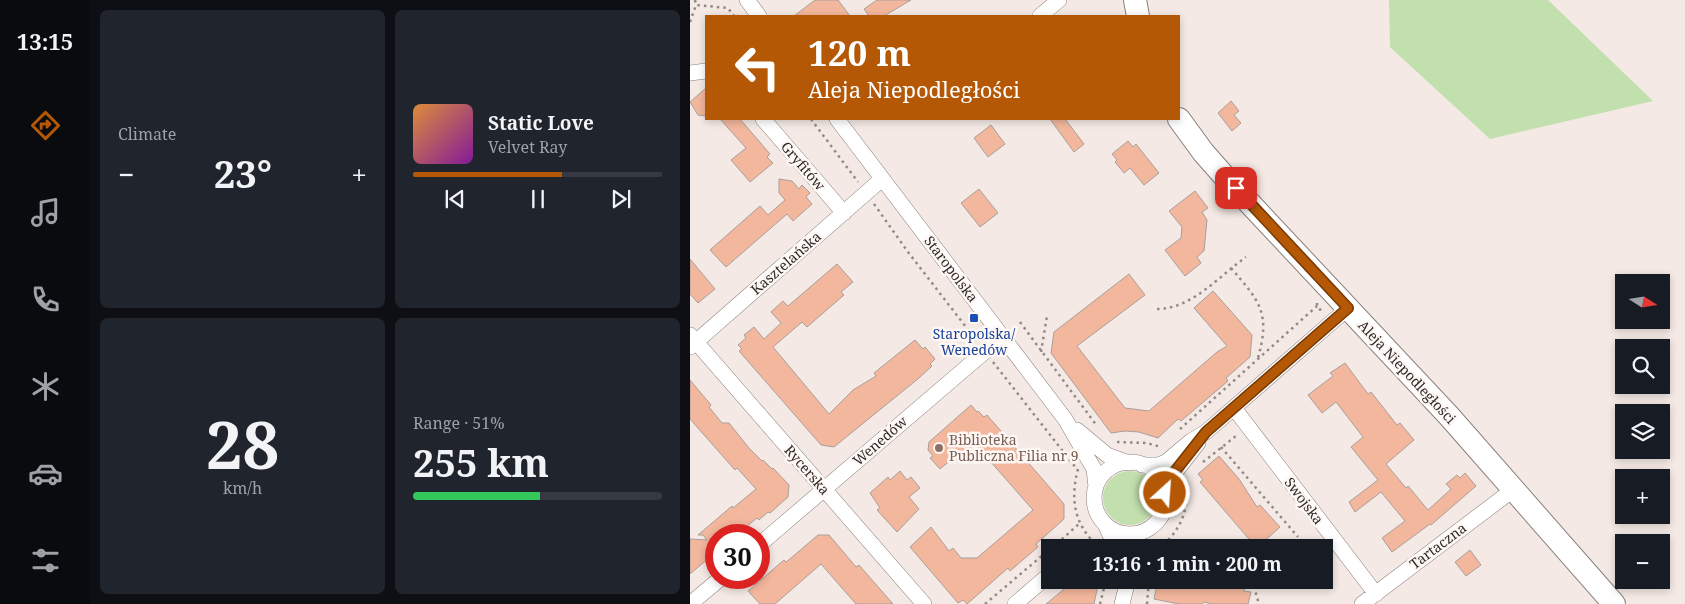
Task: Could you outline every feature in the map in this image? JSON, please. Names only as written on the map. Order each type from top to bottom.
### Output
[{"type":"street","points":[[747,0],[758,15]]},
{"type":"street","points":[[1041,15],[1059,0]]},
{"type":"street","points":[[1135,0],[1138,15]]},
{"type":"street","points":[[690,73],[705,72]]},
{"type":"street","name":"Gryfitów","points":[[764,120],[844,213]]},
{"type":"street","name":"Staropolska","points":[[838,120],[1065,419],[1094,469],[1096,487]]},
{"type":"street","name":"Aleja Niepodległości","points":[[1180,120],[1203,152],[1225,177],[1514,488],[1614,604]]},
{"type":"street","name":"Kasztelańska","points":[[692,341],[882,179]]},
{"type":"street","points":[[1165,493],[1172,475],[1206,432],[1348,308]]},
{"type":"street","name":"Wenedów","points":[[770,536],[1002,337]]},
{"type":"street","name":"Rycerska","points":[[692,341],[924,604]]},
{"type":"street","name":"Swojska","points":[[1234,408],[1376,594]]},
{"type":"street","name":"Staropolska","points":[[1065,419],[1107,455],[1135,464]]},
{"type":"street","points":[[1112,539],[1095,506],[1094,496],[1099,480],[1109,470],[1122,464],[1155,465],[1166,462],[1191,440],[1206,432]]},
{"type":"street","points":[[1104,523],[1124,534],[1139,533],[1152,527],[1162,515],[1166,501],[1161,481],[1158,476],[1135,464]]},
{"type":"street","name":"Tartaczna","points":[[1362,604],[1514,488]]},
{"type":"street","points":[[1137,539],[1146,530]]},
{"type":"street","points":[[1015,604],[1041,582]]},
{"type":"street","points":[[690,604],[708,589]]},
{"type":"street","points":[[1121,589],[1123,602]]},
{"type":"street","points":[[1123,602],[1126,589]]},
{"type":"path","points":[[690,22],[696,5],[695,0]]},
{"type":"path","points":[[696,5],[728,8],[733,15]]},
{"type":"path","points":[[812,120],[908,252],[1077,470],[1073,503],[1080,523],[1093,539]]},
{"type":"path","points":[[1157,309],[1169,309],[1191,300],[1246,257]]},
{"type":"path","points":[[1231,268],[1255,296],[1262,310],[1263,328],[1261,348],[1257,360]]},
{"type":"path","points":[[1176,433],[1317,306]]},
{"type":"path","points":[[1041,352],[1047,316]]},
{"type":"path","points":[[1020,322],[1100,430]]},
{"type":"path","points":[[1161,447],[1165,444]]},
{"type":"path","points":[[1220,448],[1298,537]]},
{"type":"path","points":[[1061,539],[1080,523]]},
{"type":"path","points":[[985,604],[1041,556]]},
{"type":"path","points":[[1100,604],[1104,589]]},
{"type":"path","points":[[1146,604],[1148,589]]},
{"type":"path","points":[[1255,589],[1259,604]]},
{"type":"green space","points":[[1389,0],[1548,0],[1653,101],[1490,139],[1390,47]]},
{"type":"green space","points":[[1125,471],[1135,471],[1149,479],[1155,488],[1157,498],[1155,508],[1149,517],[1135,525],[1125,525],[1115,520],[1108,513],[1103,503],[1103,493],[1108,483],[1115,476]]},
{"type":"building","points":[[815,0],[838,0],[849,15],[795,15]]},
{"type":"building","points":[[877,0],[911,0],[886,15],[868,15],[864,9]]},
{"type":"building","points":[[705,89],[705,116],[698,115],[690,102]]},
{"type":"building","points":[[1231,101],[1239,111],[1234,115],[1241,123],[1232,131],[1218,113]]},
{"type":"building","points":[[721,120],[741,120],[770,154],[767,157],[773,163],[750,182],[731,160],[746,148]]},
{"type":"building","points":[[1051,120],[1066,120],[1084,144],[1074,152]]},
{"type":"building","points":[[991,125],[1005,144],[988,157],[974,138]]},
{"type":"building","points":[[1128,141],[1133,147],[1136,144],[1159,173],[1144,185],[1130,168],[1124,173],[1115,162],[1117,160],[1112,154]]},
{"type":"building","points":[[779,179],[792,181],[799,189],[802,185],[810,193],[806,197],[812,204],[793,221],[787,214],[726,267],[710,250],[760,206],[768,215],[785,200],[779,193]]},
{"type":"building","points":[[979,189],[998,213],[980,227],[961,203]]},
{"type":"building","points":[[1195,191],[1208,208],[1202,212],[1207,220],[1204,251],[1197,257],[1201,263],[1185,276],[1165,250],[1181,238],[1182,227],[1169,211]]},
{"type":"building","points":[[690,259],[715,289],[698,303],[690,294]]},
{"type":"building","points":[[837,264],[853,282],[841,292],[844,295],[807,327],[802,322],[773,347],[829,414],[853,390],[876,376],[874,373],[915,340],[923,349],[925,347],[935,359],[930,364],[932,366],[919,378],[834,447],[821,445],[739,351],[742,349],[738,345],[746,338],[744,335],[754,327],[764,339],[781,323],[771,312],[783,301],[788,306]]},
{"type":"building","points":[[1129,274],[1145,295],[1077,346],[1125,408],[1149,411],[1217,352],[1227,346],[1194,308],[1213,291],[1252,335],[1250,357],[1226,378],[1228,381],[1181,421],[1178,419],[1158,438],[1139,432],[1111,433],[1051,353],[1054,332]]},
{"type":"building","points":[[1345,363],[1368,394],[1371,392],[1397,425],[1400,423],[1414,440],[1386,464],[1428,510],[1451,489],[1446,484],[1457,475],[1460,478],[1465,473],[1476,486],[1431,525],[1392,552],[1382,538],[1405,521],[1381,492],[1355,512],[1349,502],[1378,480],[1351,447],[1363,437],[1336,402],[1322,413],[1308,395],[1333,376],[1330,373]]},
{"type":"building","points":[[690,380],[711,405],[709,407],[722,423],[729,423],[749,448],[762,461],[773,468],[789,485],[788,497],[770,513],[768,512],[759,520],[757,518],[750,524],[711,524],[756,489],[737,468],[735,470],[690,419]]},
{"type":"building","points":[[971,405],[984,417],[987,415],[1064,504],[1064,519],[1036,544],[1038,547],[1010,571],[1008,568],[967,604],[963,600],[958,603],[910,547],[931,527],[949,551],[953,548],[961,558],[977,558],[1033,510],[975,444],[954,462],[952,459],[940,469],[930,458],[933,456],[928,450],[929,442]]},
{"type":"building","points":[[1219,456],[1239,479],[1257,507],[1260,505],[1280,527],[1267,539],[1249,539],[1200,482],[1203,480],[1198,474]]},
{"type":"building","points":[[900,471],[907,480],[911,477],[920,488],[909,497],[919,509],[897,532],[877,510],[880,508],[870,493],[888,477],[890,480]]},
{"type":"building","points":[[705,529],[705,538],[703,535],[698,535]]},
{"type":"building","points":[[818,535],[829,535],[856,567],[859,565],[893,604],[856,604],[821,564],[775,604],[760,604],[748,591],[750,589],[770,589],[770,572],[784,560],[786,562]]},
{"type":"building","points":[[690,539],[705,540],[705,561],[690,574]]},
{"type":"building","points":[[1470,550],[1481,565],[1466,576],[1455,562]]},
{"type":"building","points":[[1064,589],[1097,589],[1094,604],[1046,604]]},
{"type":"building","points":[[1156,589],[1244,589],[1244,591],[1251,592],[1248,604],[1212,604],[1204,602],[1202,604],[1179,604],[1154,599]]},
{"type":"place","name":"Staropolska/ Wenedów","points":[[974,318]]},
{"type":"place","name":"Biblioteka Publiczna Filia nr 9","points":[[939,448]]},
{"type":"route","points":[[1165,493],[1172,475],[1206,432],[1348,308],[1236,188]]}]
